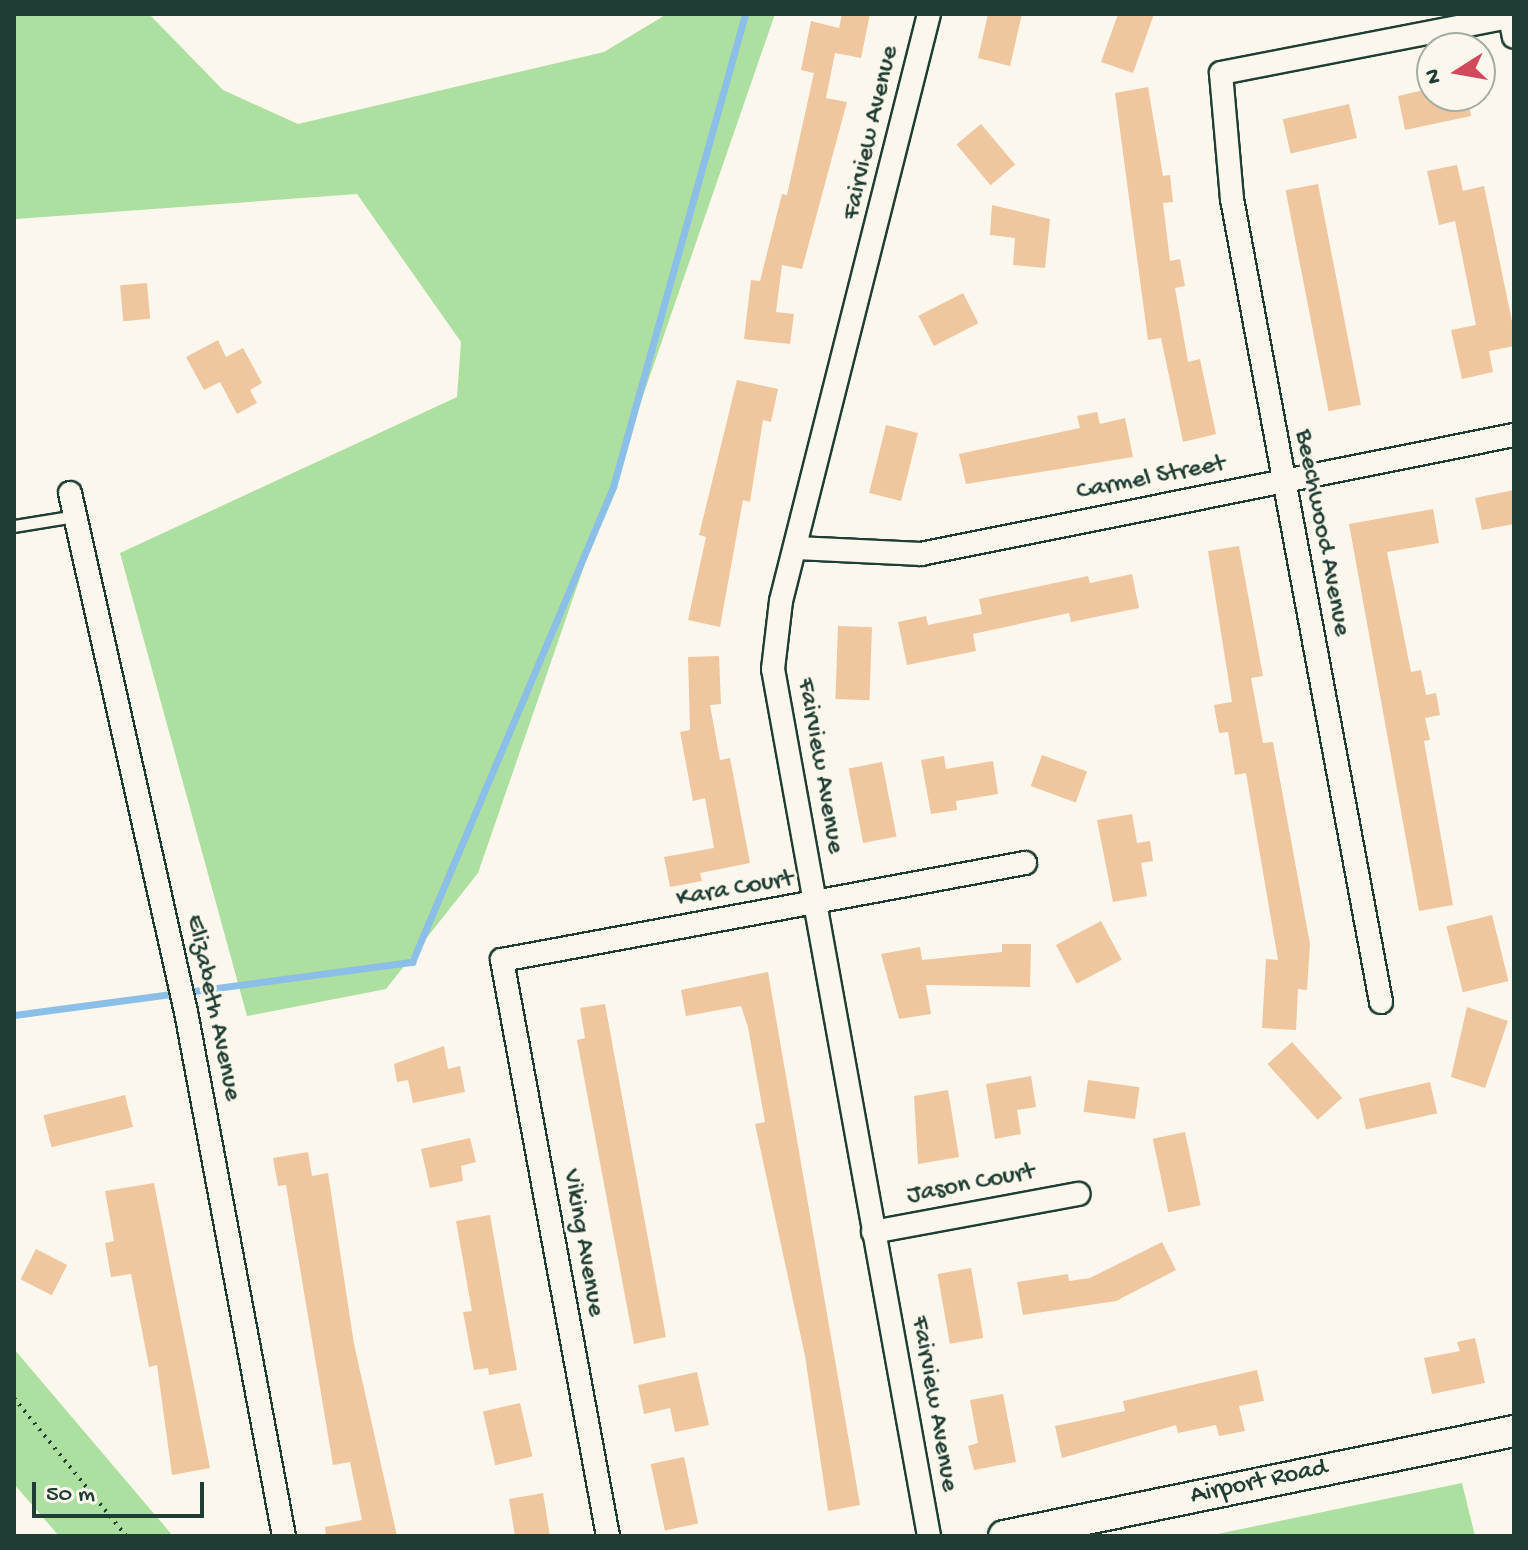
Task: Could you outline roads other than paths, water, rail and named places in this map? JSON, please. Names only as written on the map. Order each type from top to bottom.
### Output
[{"type":"main road","name":"Airport Road","points":[[1004,1536],[1514,1431]]},
{"type":"street","name":"Fairview Avenue","points":[[929,14],[797,548],[781,601],[773,669],[929,1536]]},
{"type":"street","name":"Beechwood Avenue","points":[[1381,1002],[1232,199],[1221,73],[1513,24]]},
{"type":"street","name":"Carmel Street","points":[[797,548],[921,554],[1514,435]]},
{"type":"street","name":"Elizabeth Avenue","points":[[70,493],[186,1012],[284,1536]]},
{"type":"street","name":"Kara Court","points":[[502,960],[1025,863]]},
{"type":"street","name":"Viking Avenue","points":[[502,960],[608,1536]]},
{"type":"street","name":"Jason Court","points":[[873,1232],[1079,1194]]},
{"type":"lane","points":[[14,526],[75,516]]},
{"type":"waterway","points":[[14,1015],[412,962],[613,487],[745,14]]}]
